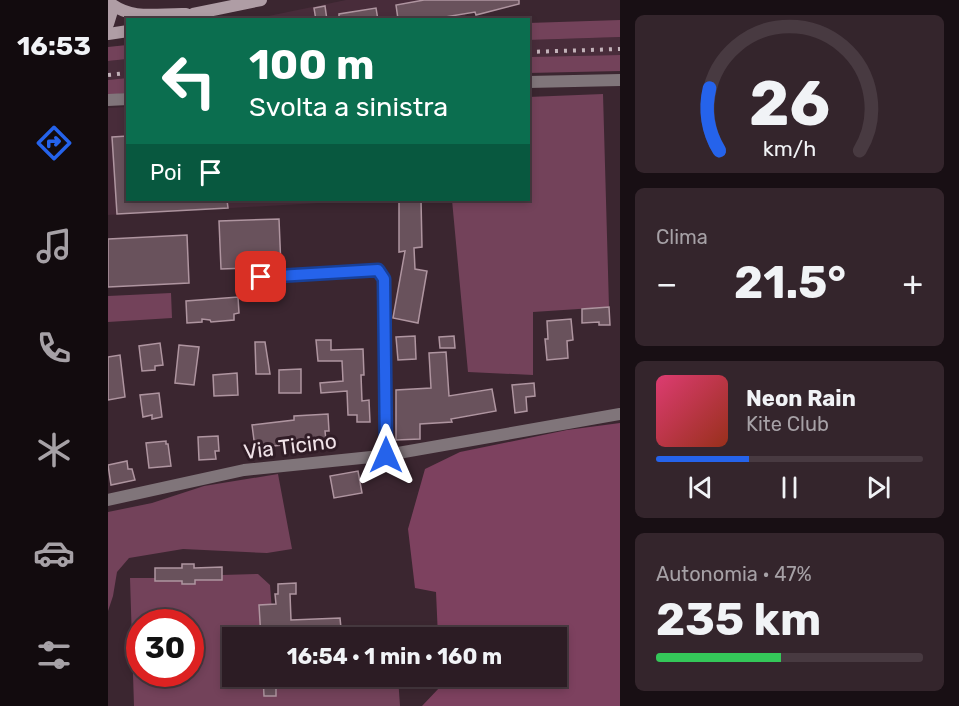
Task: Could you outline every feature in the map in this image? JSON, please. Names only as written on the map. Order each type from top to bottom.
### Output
[{"type":"main road","points":[[182,18],[261,0]]},
{"type":"main road","points":[[109,2],[126,13],[135,15],[193,14]]},
{"type":"main road","points":[[108,24],[111,16],[109,2]]},
{"type":"main road","points":[[108,34],[126,31]]},
{"type":"street","points":[[530,82],[620,80]]},
{"type":"street","points":[[108,100],[126,99]]},
{"type":"street","points":[[261,277],[378,270],[384,279],[386,455]]},
{"type":"street","name":"Via Ticino","points":[[108,500],[244,470],[386,455],[620,414]]},
{"type":"shaded area","points":[[346,0],[463,0],[466,18],[259,18]]},
{"type":"shaded area","points":[[620,20],[620,37],[530,40],[530,23]]},
{"type":"shaded area","points":[[620,37],[620,55],[530,57],[530,40]]},
{"type":"shaded area","points":[[126,45],[126,59],[108,61],[108,47]]},
{"type":"shaded area","points":[[620,55],[620,71],[530,73],[530,57]]},
{"type":"shaded area","points":[[126,59],[126,78],[108,80],[108,61]]},
{"type":"shaded area","points":[[126,78],[126,93],[108,95],[108,80]]},
{"type":"shaded area","points":[[603,94],[609,307],[533,312],[533,375],[468,372],[452,201],[530,201],[530,97]]},
{"type":"shaded area","points":[[124,107],[126,201],[353,201],[108,215],[108,108]]},
{"type":"shaded area","points":[[171,293],[172,318],[108,322],[108,296]]},
{"type":"shaded area","points":[[620,423],[620,706],[422,706],[440,687],[567,687],[567,627],[438,627],[436,592],[415,588],[408,529],[425,469],[460,452],[567,430]]},
{"type":"shaded area","points":[[278,474],[292,549],[267,553],[183,549],[129,558],[117,572],[108,611],[108,512],[152,503],[204,486]]},
{"type":"shaded area","points":[[182,564],[194,564],[195,568],[222,567],[222,575],[258,574],[270,585],[273,627],[222,627],[222,687],[399,687],[400,706],[134,706],[133,687],[204,687],[204,609],[131,609],[130,578],[155,578],[155,568],[181,568]]},
{"type":"building","points":[[424,0],[519,0],[519,4],[476,15],[475,12],[439,18],[398,18],[396,5]]},
{"type":"building","points":[[325,6],[327,18],[316,18],[314,8]]},
{"type":"building","points":[[376,8],[378,18],[339,18],[339,14]]},
{"type":"building","points":[[126,136],[126,201],[227,201],[228,208],[117,214],[112,137]]},
{"type":"building","points":[[399,201],[421,201],[422,247],[414,248],[415,269],[427,271],[418,323],[393,318],[405,251],[399,252]]},
{"type":"building","points":[[279,219],[281,267],[221,269],[219,221]]},
{"type":"building","points":[[187,235],[189,283],[108,287],[108,239]]},
{"type":"building","points":[[238,297],[239,313],[234,314],[234,320],[211,322],[202,319],[202,322],[187,323],[186,301]]},
{"type":"building","points":[[609,307],[610,325],[599,325],[599,322],[582,323],[582,309]]},
{"type":"building","points":[[571,319],[573,340],[567,341],[568,358],[547,360],[545,339],[548,339],[547,321]]},
{"type":"building","points":[[415,336],[416,359],[398,360],[396,337]]},
{"type":"building","points":[[454,336],[455,348],[440,348],[439,337]]},
{"type":"building","points":[[316,340],[331,340],[331,350],[363,349],[362,401],[369,400],[370,422],[357,422],[357,415],[348,415],[347,391],[321,393],[320,383],[343,381],[342,361],[318,361]]},
{"type":"building","points":[[255,342],[265,342],[270,374],[256,374]]},
{"type":"building","points":[[160,343],[163,365],[155,366],[155,370],[142,371],[139,346]]},
{"type":"building","points":[[179,345],[199,347],[194,385],[175,383]]},
{"type":"building","points":[[446,352],[449,396],[492,389],[496,411],[451,419],[452,422],[420,424],[420,439],[396,440],[396,390],[431,388],[429,353]]},
{"type":"building","points":[[120,355],[125,397],[108,400],[108,357]]},
{"type":"building","points":[[301,369],[301,393],[279,393],[279,370]]},
{"type":"building","points":[[237,373],[238,395],[214,396],[213,375]]},
{"type":"building","points":[[534,383],[535,396],[526,397],[527,411],[515,413],[512,385]]},
{"type":"building","points":[[159,393],[162,417],[152,419],[152,415],[143,417],[140,395]]},
{"type":"building","points":[[328,414],[329,431],[325,431],[326,440],[282,443],[282,445],[255,448],[252,425],[294,420],[294,416]]},
{"type":"building","points":[[218,436],[219,451],[215,451],[216,459],[199,460],[198,437]]},
{"type":"building","points":[[166,441],[171,466],[149,468],[146,443]]},
{"type":"building","points":[[127,461],[128,469],[132,469],[135,480],[111,485],[108,465]]},
{"type":"building","points":[[358,471],[362,493],[334,498],[330,476]]},
{"type":"building","points":[[182,564],[194,564],[194,568],[222,567],[222,580],[195,580],[195,584],[182,584],[182,581],[155,581],[155,568],[182,568]]},
{"type":"building","points":[[296,583],[296,594],[290,594],[291,620],[340,618],[341,627],[260,627],[259,605],[276,604],[275,594],[278,594],[278,584]]},
{"type":"building","points":[[264,687],[276,687],[276,696],[264,696]]},
{"type":"railway","points":[[530,52],[620,49]]},
{"type":"railway","points":[[108,75],[126,73]]},
{"type":"route","points":[[261,277],[378,270],[384,279],[386,455]]}]
